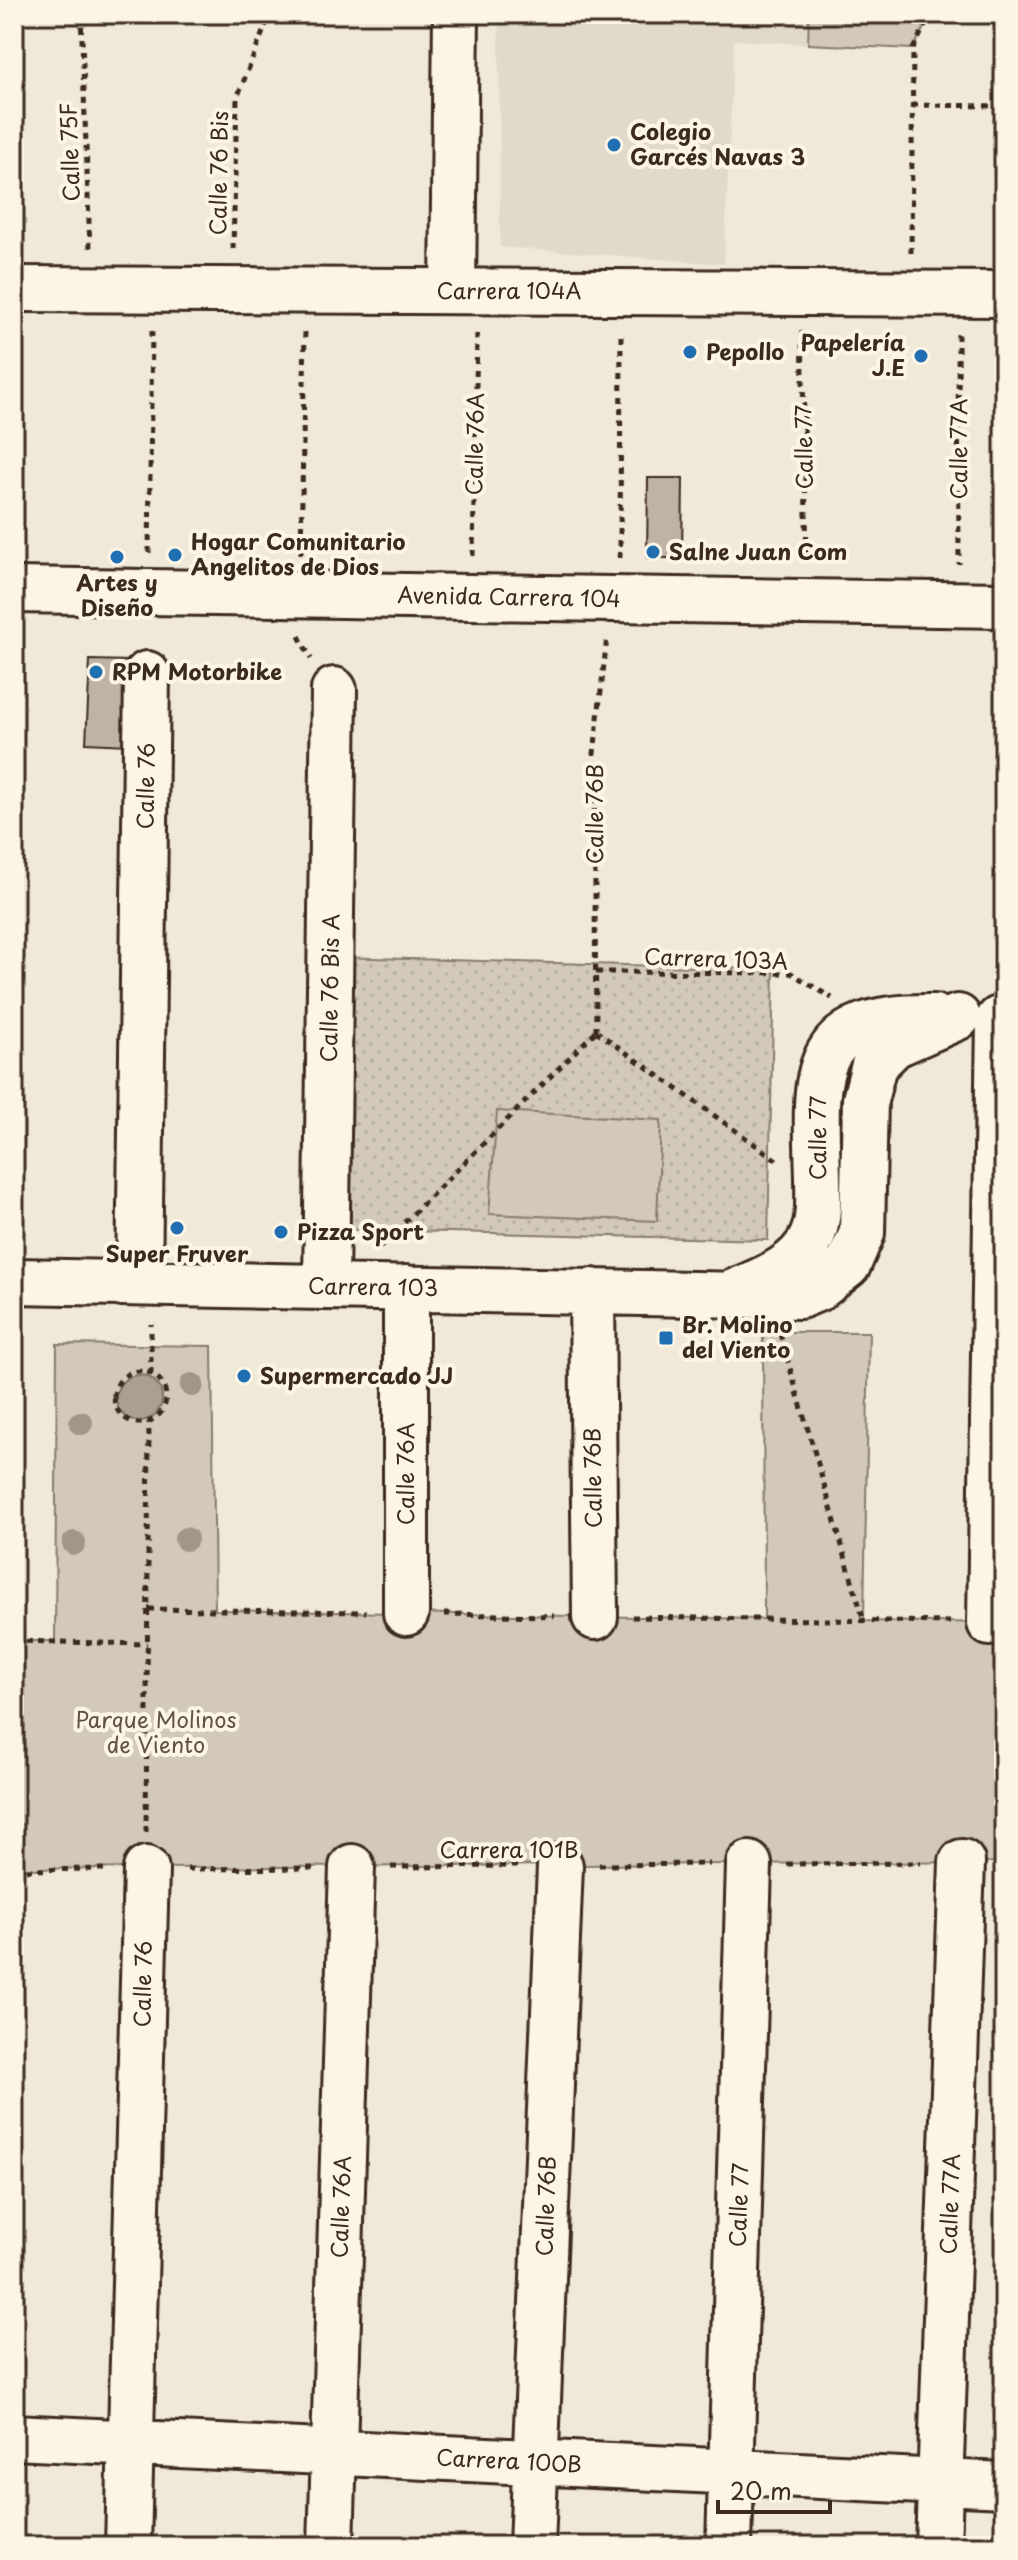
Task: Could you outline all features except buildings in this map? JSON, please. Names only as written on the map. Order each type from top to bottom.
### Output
[{"type":"street","points":[[456,14],[466,291]]},
{"type":"street","name":"Carrera 104A","points":[[14,289],[1004,294]]},
{"type":"street","name":"Avenida Carrera 104","points":[[14,590],[1004,605]]},
{"type":"street","name":"Calle 76","points":[[145,1283],[147,674]]},
{"type":"street","name":"Calle 76 Bis A","points":[[333,1286],[334,690]]},
{"type":"street","name":"Calle 77","points":[[751,1294],[800,1255],[812,1237],[819,1211],[816,1092],[822,1062],[833,1044],[870,1022],[894,1016],[987,1018]]},
{"type":"street","points":[[987,1018],[990,1623]]},
{"type":"street","name":"Calle 77","points":[[751,1294],[800,1296],[819,1288],[848,1265],[862,1233],[865,1100],[874,1065],[894,1045],[987,1018]]},
{"type":"street","name":"Carrera 103","points":[[14,1281],[751,1294]]},
{"type":"street","name":"Calle 76A","points":[[406,1288],[406,1613]]},
{"type":"street","name":"Calle 76B","points":[[592,1291],[595,1617]]},
{"type":"street","name":"Calle 77A","points":[[938,2546],[962,1862]]},
{"type":"street","name":"Calle 77","points":[[729,2546],[749,1864]]},
{"type":"street","name":"Calle 76B","points":[[532,2546],[560,1866]]},
{"type":"street","name":"Calle 76A","points":[[331,2546],[352,1867]]},
{"type":"street","name":"Calle 76","points":[[128,2546],[146,1869]]},
{"type":"street","name":"Carrera 100B","points":[[14,2437],[1004,2485]]},
{"type":"path","name":"Calle 75F","points":[[81,14],[92,289]]},
{"type":"path","name":"Calle 76 Bis","points":[[232,290],[237,98],[270,14]]},
{"type":"path","points":[[910,294],[913,49],[931,14]]},
{"type":"path","points":[[912,105],[1004,106]]},
{"type":"path","points":[[148,592],[152,290]]},
{"type":"path","points":[[306,291],[298,632],[306,651],[334,690]]},
{"type":"path","name":"Calle 76A","points":[[466,291],[472,597]]},
{"type":"path","name":"Calle 76B","points":[[596,1031],[594,754],[616,599],[621,291]]},
{"type":"path","name":"Calle 77","points":[[801,293],[808,602]]},
{"type":"path","name":"Calle 77A","points":[[958,294],[960,605]]},
{"type":"path","name":"Carrera 103A","points":[[596,972],[791,973],[870,1022]]},
{"type":"path","points":[[333,1286],[596,1031],[818,1189]]},
{"type":"path","points":[[145,1283],[151,1374]]},
{"type":"path","points":[[751,1294],[864,1621]]},
{"type":"path","points":[[146,1869],[149,1422],[162,1411],[166,1394],[159,1379],[151,1374],[127,1374],[120,1379],[114,1395],[118,1412],[124,1418],[149,1422]]},
{"type":"path","points":[[14,1641],[147,1644]]},
{"type":"path","name":"Carrera 101B","points":[[14,1870],[962,1862]]},
{"type":"shaded area","name":"Colegio Garcés Navas 3","points":[[499,14],[808,14],[808,44],[734,40],[724,264],[500,247]]},
{"type":"shaded area","points":[[139,1375],[155,1382],[162,1398],[155,1414],[139,1421],[123,1414],[116,1398],[123,1382]]},
{"type":"green space","points":[[809,14],[931,14],[913,49],[808,44]]},
{"type":"green space","points":[[337,957],[774,969],[768,1240],[331,1229]]},
{"type":"green space","points":[[497,1111],[661,1120],[657,1221],[489,1214]]},
{"type":"green space","name":"Parque Molinos de Viento","points":[[763,1332],[869,1332],[864,1621],[1004,1623],[1004,1862],[14,1869],[14,1641],[55,1641],[57,1344],[212,1346],[215,1610],[764,1619]]},
{"type":"place","name":"Colegio Garcés Navas 3","points":[[614,145]]},
{"type":"place","name":"Pepollo","points":[[690,352]]},
{"type":"place","name":"Papelería J.E","points":[[921,356]]},
{"type":"place","name":"Salne Juan Com","points":[[653,552]]},
{"type":"place","name":"Hogar Comunitario Angelitos de Dios","points":[[175,555]]},
{"type":"place","name":"Artes y Diseño","points":[[117,557]]},
{"type":"place","name":"RPM Motorbike","points":[[96,672]]},
{"type":"place","name":"Super Fruver","points":[[177,1228]]},
{"type":"place","name":"Pizza Sport","points":[[281,1232]]},
{"type":"place","name":"Br. Molino del Viento","points":[[666,1338]]},
{"type":"place","name":"Supermercado JJ","points":[[244,1376]]}]
